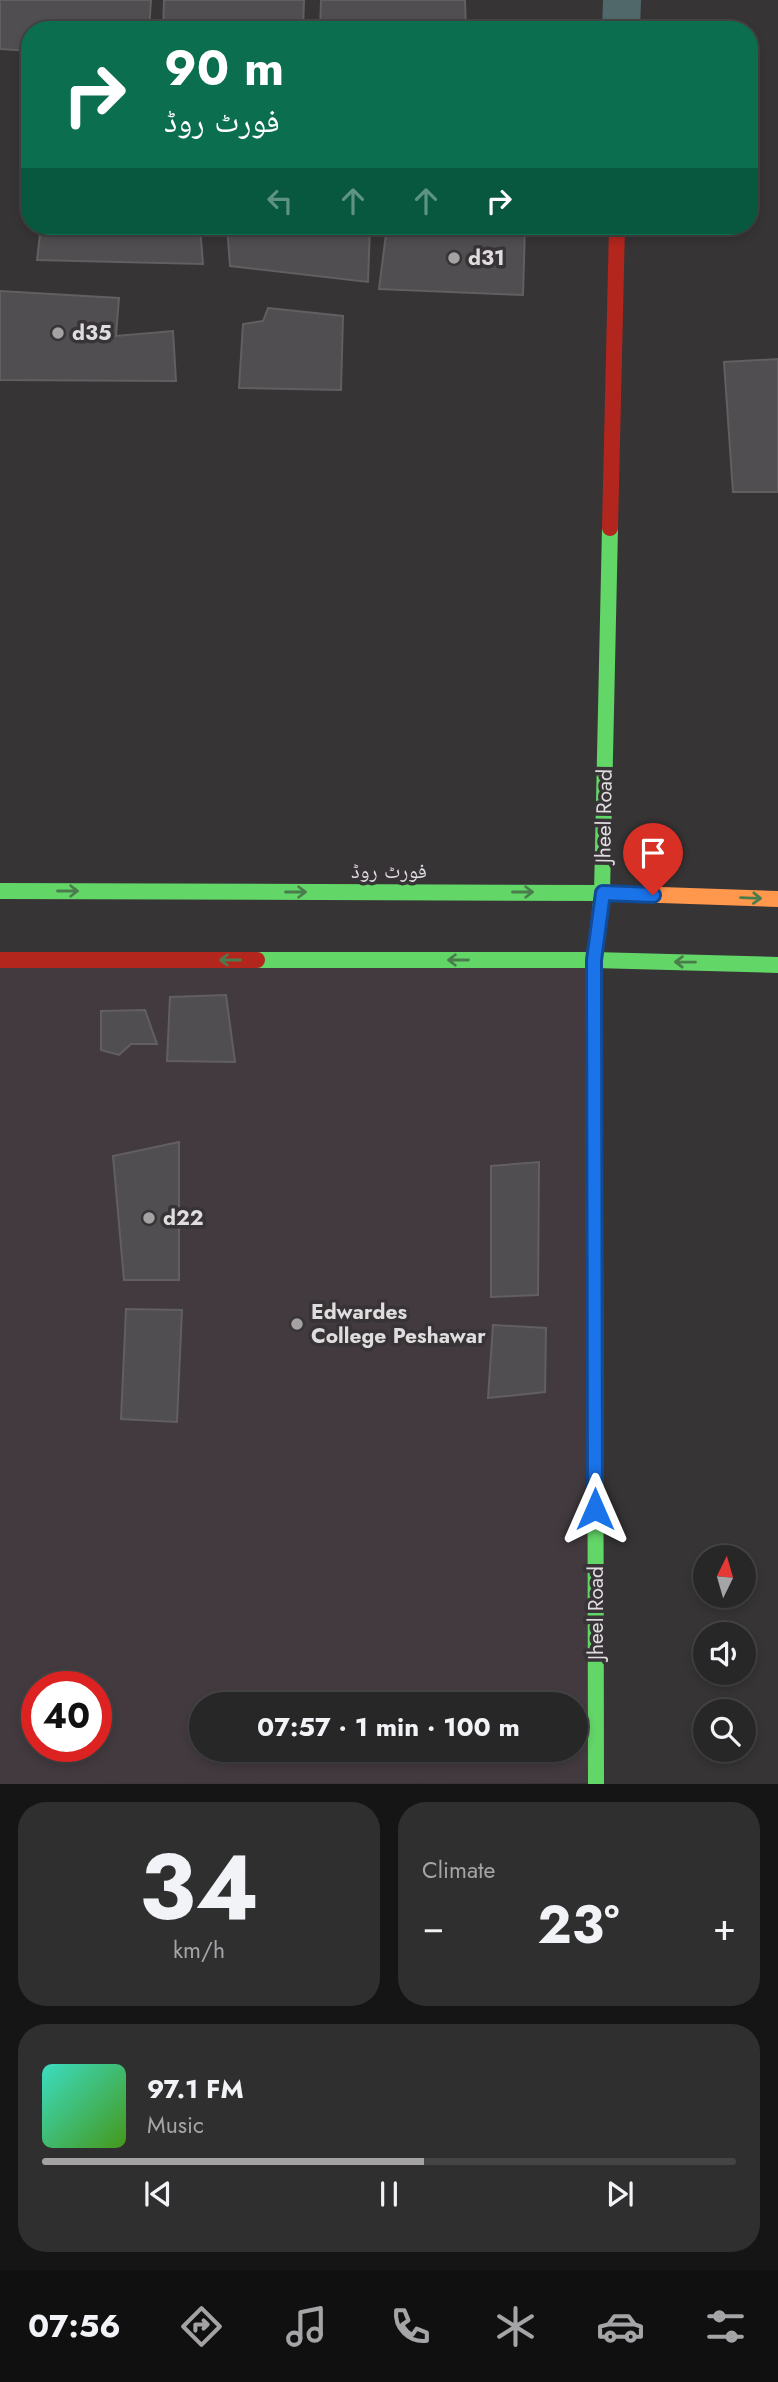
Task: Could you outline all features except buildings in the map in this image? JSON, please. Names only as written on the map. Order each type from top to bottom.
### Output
[{"type":"street","points":[[621,21],[622,0]]},
{"type":"street","name":"Jheel Road","points":[[596,1783],[594,960],[603,893],[617,235]]},
{"type":"street","name":"فورٹ روڈ","points":[[0,891],[603,893],[778,900]]},
{"type":"street","points":[[0,960],[594,960],[778,964]]},
{"type":"shaded area","name":"Edwardes College Peshawar","points":[[0,960],[594,960],[596,1783],[0,1784]]},
{"type":"traffic: fast","points":[[594,964],[602,893],[610,528]]},
{"type":"traffic: fast","points":[[0,891],[602,893]]},
{"type":"traffic: fast","points":[[257,960],[594,960],[778,965]]},
{"type":"traffic: fast","points":[[595,1215],[596,1784]]},
{"type":"traffic: slow","points":[[602,893],[778,899]]},
{"type":"traffic: jam","points":[[610,528],[617,235]]},
{"type":"traffic: jam","points":[[0,960],[257,960]]},
{"type":"traffic: jam","points":[[594,964],[595,1215]]},
{"type":"place","name":"d31","points":[[454,258]]},
{"type":"place","name":"d35","points":[[58,333]]},
{"type":"place","name":"d22","points":[[149,1218]]},
{"type":"place","name":"Edwardes College Peshawar","points":[[297,1324]]},
{"type":"route","points":[[595,1509],[594,960],[603,893],[653,895]]}]
